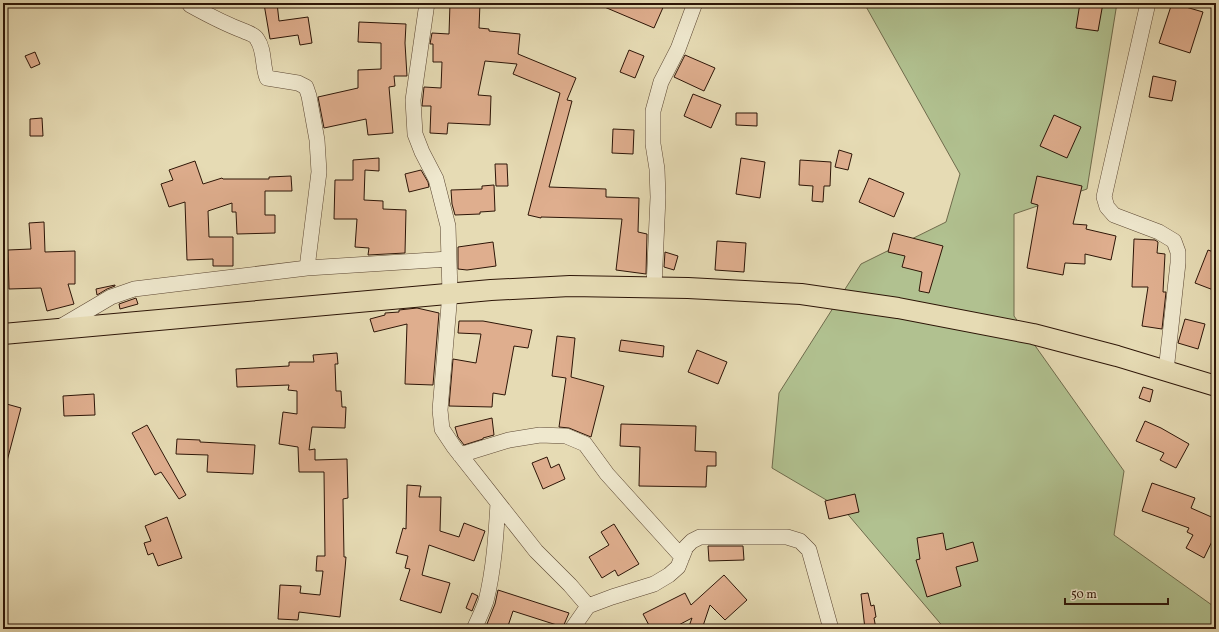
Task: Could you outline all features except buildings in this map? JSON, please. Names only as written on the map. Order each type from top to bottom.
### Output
[{"type":"main road","points":[[3,334],[491,290],[570,286],[688,288],[801,294],[898,308],[1032,334],[1117,356],[1216,386]]},
{"type":"street","points":[[189,3],[190,5],[225,24],[256,37],[261,46],[264,71],[267,78],[306,87],[309,96],[316,140],[319,172],[307,268]]},
{"type":"street","points":[[427,3],[413,100],[415,134],[422,152],[436,179],[448,226],[450,293],[440,410],[442,429],[460,455],[536,550],[588,606]]},
{"type":"street","points":[[654,287],[658,197],[657,169],[653,144],[653,111],[661,82],[678,49],[695,3]]},
{"type":"street","points":[[1148,3],[1104,197],[1107,207],[1114,216],[1159,232],[1174,241],[1178,252],[1166,371]]},
{"type":"street","points":[[57,329],[111,298],[134,289],[307,268],[449,259]]},
{"type":"street","points":[[460,455],[509,440],[540,435],[566,436],[585,444],[607,474],[682,557]]},
{"type":"street","points":[[474,629],[485,602],[490,584],[498,503]]},
{"type":"street","points":[[572,629],[588,606],[654,584],[669,576],[678,567],[686,547],[692,540],[700,537],[787,537],[800,541],[809,550],[831,629]]},
{"type":"green space","points":[[864,3],[1117,3],[1087,189],[1014,214],[1014,316],[1124,471],[1114,535],[1216,608],[1216,629],[945,629],[845,511],[772,468],[779,393],[861,264],[946,222],[960,174]]}]
